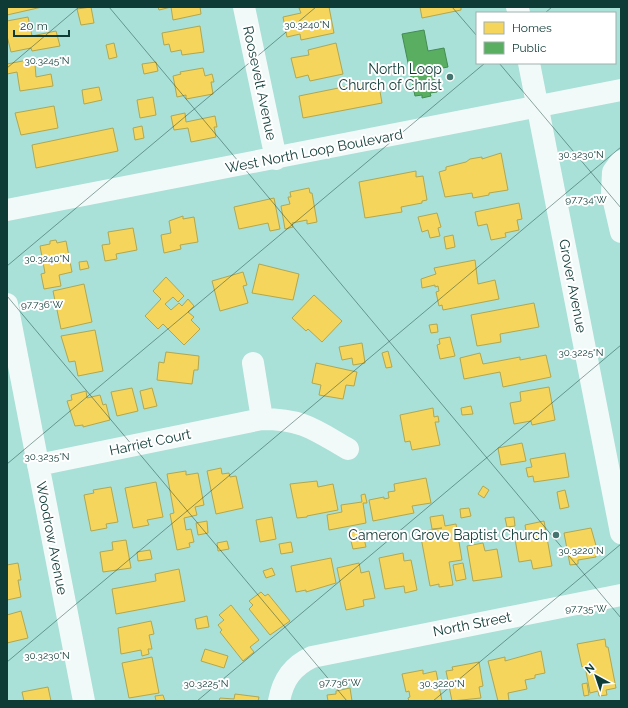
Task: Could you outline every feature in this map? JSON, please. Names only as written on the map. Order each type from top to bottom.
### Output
[{"type":"street","name":"Roosevelt Avenue","points":[[244,7],[276,159]]},
{"type":"street","name":"Grover Avenue","points":[[529,64],[620,526]]},
{"type":"street","name":"West North Loop Boulevard","points":[[7,210],[276,159],[621,90]]},
{"type":"street","points":[[621,161],[613,172],[612,192],[621,232]]},
{"type":"street","name":"Woodrow Avenue","points":[[7,304],[84,701]]},
{"type":"street","points":[[253,363],[262,419]]},
{"type":"street","name":"Harriet Court","points":[[38,465],[262,419],[285,419],[305,424],[348,449]]},
{"type":"street","name":"North Street","points":[[279,701],[281,690],[292,670],[301,662],[323,654],[621,595]]},
{"type":"building: Homes","points":[[7,7],[42,7],[7,15]]},
{"type":"building: Homes","points":[[91,7],[94,23],[81,25],[77,9]]},
{"type":"building: Homes","points":[[158,7],[171,7],[159,10]]},
{"type":"building: Homes","points":[[171,7],[200,7],[201,14],[173,20]]},
{"type":"building: Homes","points":[[329,7],[334,33],[301,40],[300,34],[287,37],[283,17],[301,13],[299,8]]},
{"type":"building: Homes","points":[[420,7],[461,7],[461,10],[422,18]]},
{"type":"building: Homes","points":[[28,17],[32,36],[56,31],[60,46],[32,51],[31,48],[11,52],[7,36],[7,21]]},
{"type":"building: Homes","points":[[200,26],[204,52],[182,55],[181,50],[171,52],[169,44],[164,45],[162,33]]},
{"type":"building: Homes","points":[[114,43],[117,57],[109,59],[106,45]]},
{"type":"building: Homes","points":[[336,43],[343,74],[310,81],[308,75],[296,78],[291,58],[309,55],[308,50]]},
{"type":"building: Homes","points":[[33,59],[36,77],[51,74],[53,86],[20,91],[17,72],[7,74],[7,64]]},
{"type":"building: Homes","points":[[156,62],[158,71],[144,74],[142,64]]},
{"type":"building: Homes","points":[[203,68],[205,76],[212,74],[214,82],[211,82],[213,94],[186,99],[186,95],[177,97],[173,76],[181,74],[180,72]]},
{"type":"building: Homes","points":[[378,80],[382,103],[303,118],[299,96]]},
{"type":"building: Homes","points":[[99,87],[102,100],[84,104],[82,90]]},
{"type":"building: Homes","points":[[153,97],[156,115],[140,118],[137,100]]},
{"type":"building: Homes","points":[[54,106],[58,128],[21,135],[15,113]]},
{"type":"building: Homes","points":[[185,113],[186,122],[215,116],[217,127],[214,127],[216,137],[191,142],[188,128],[174,130],[171,116]]},
{"type":"building: Homes","points":[[142,126],[144,138],[135,140],[133,128]]},
{"type":"building: Homes","points":[[113,128],[118,151],[36,168],[32,145]]},
{"type":"building: Homes","points":[[501,153],[508,190],[489,193],[489,195],[473,198],[472,193],[445,197],[439,172],[446,170],[446,167],[466,162],[470,159],[482,157],[482,159]]},
{"type":"building: Homes","points":[[416,171],[416,177],[423,176],[427,200],[422,201],[422,203],[401,207],[402,212],[365,218],[359,182]]},
{"type":"building: Homes","points":[[309,188],[310,193],[312,193],[317,222],[307,224],[307,220],[292,223],[293,227],[285,229],[281,206],[290,204],[288,197],[291,197],[290,192]]},
{"type":"building: Homes","points":[[274,198],[280,229],[270,231],[268,223],[239,229],[234,207]]},
{"type":"building: Homes","points":[[519,203],[522,219],[517,220],[519,230],[505,233],[506,237],[491,240],[487,224],[478,226],[475,212]]},
{"type":"building: Homes","points":[[437,213],[441,227],[438,228],[440,236],[430,238],[428,230],[422,232],[418,217]]},
{"type":"building: Homes","points":[[183,216],[183,219],[194,217],[198,242],[180,245],[181,249],[164,253],[161,235],[171,233],[169,221]]},
{"type":"building: Homes","points":[[133,228],[137,250],[116,254],[117,259],[105,261],[102,245],[110,244],[108,232]]},
{"type":"building: Homes","points":[[453,235],[455,247],[446,249],[444,237]]},
{"type":"building: Homes","points":[[56,240],[57,243],[66,241],[72,272],[59,275],[61,286],[44,289],[41,274],[45,273],[40,246],[50,244],[50,241]]},
{"type":"building: Homes","points":[[475,260],[478,284],[495,280],[499,299],[443,310],[442,305],[439,306],[436,292],[439,291],[438,286],[435,287],[435,285],[422,288],[421,279],[436,274],[434,268]]},
{"type":"building: Homes","points":[[87,261],[89,268],[80,270],[79,262]]},
{"type":"building: Homes","points":[[259,264],[299,274],[293,300],[252,293]]},
{"type":"building: Homes","points":[[243,272],[247,285],[243,286],[248,303],[220,311],[212,281]]},
{"type":"building: Homes","points":[[166,277],[184,296],[178,302],[173,297],[165,304],[171,310],[179,303],[182,306],[188,299],[194,306],[188,312],[194,317],[191,320],[200,329],[184,345],[163,324],[158,329],[145,316],[161,299],[153,291]]},
{"type":"building: Homes","points":[[84,284],[92,322],[61,329],[53,291]]},
{"type":"building: Homes","points":[[314,295],[342,321],[322,342],[308,329],[306,331],[292,318]]},
{"type":"building: Homes","points":[[534,303],[539,327],[500,334],[501,342],[477,346],[471,315]]},
{"type":"building: Homes","points":[[437,324],[438,332],[431,333],[429,325]]},
{"type":"building: Homes","points":[[95,330],[103,371],[78,376],[75,361],[69,362],[61,336]]},
{"type":"building: Homes","points":[[450,337],[455,356],[440,359],[437,345],[440,344],[439,339]]},
{"type":"building: Homes","points":[[362,343],[365,363],[353,365],[352,358],[342,360],[339,347]]},
{"type":"building: Homes","points":[[388,351],[392,367],[386,368],[382,353]]},
{"type":"building: Homes","points":[[166,352],[199,356],[198,370],[194,370],[192,384],[157,380],[159,362],[164,363]]},
{"type":"building: Homes","points":[[480,353],[483,364],[520,357],[520,360],[546,355],[551,377],[503,387],[500,372],[464,379],[460,358]]},
{"type":"building: Homes","points":[[316,363],[357,372],[354,386],[346,385],[343,399],[319,395],[321,385],[312,383]]},
{"type":"building: Homes","points":[[549,387],[555,420],[532,425],[531,421],[514,424],[510,403],[521,401],[520,392]]},
{"type":"building: Homes","points":[[132,388],[138,411],[117,416],[111,392]]},
{"type":"building: Homes","points":[[152,388],[157,406],[144,409],[140,391]]},
{"type":"building: Homes","points":[[86,391],[87,398],[100,395],[103,405],[106,404],[110,420],[83,427],[83,425],[75,426],[67,401],[72,400],[71,395]]},
{"type":"building: Homes","points":[[471,406],[473,414],[462,415],[461,408]]},
{"type":"building: Homes","points":[[433,408],[434,417],[438,416],[439,422],[435,422],[440,445],[412,450],[410,441],[405,442],[400,415]]},
{"type":"building: Homes","points":[[522,443],[526,461],[501,465],[498,448]]},
{"type":"building: Homes","points":[[565,453],[569,477],[534,482],[533,476],[528,477],[526,468],[532,467],[530,459]]},
{"type":"building: Homes","points":[[221,468],[222,474],[229,473],[230,477],[236,476],[243,508],[216,514],[207,471]]},
{"type":"building: Homes","points":[[186,471],[186,475],[198,473],[204,505],[195,507],[197,515],[184,518],[186,530],[191,529],[194,542],[189,543],[190,547],[177,550],[170,514],[174,513],[167,474]]},
{"type":"building: Homes","points":[[426,478],[431,503],[412,506],[414,513],[373,521],[369,500],[384,497],[384,499],[389,498],[388,492],[395,491],[394,484]]},
{"type":"building: Homes","points":[[317,481],[318,487],[333,484],[338,510],[297,518],[290,484]]},
{"type":"building: Homes","points":[[156,482],[163,517],[147,520],[149,525],[133,528],[125,488]]},
{"type":"building: Homes","points":[[483,486],[489,490],[484,498],[478,494]]},
{"type":"building: Homes","points":[[111,487],[118,522],[106,524],[107,528],[91,531],[84,495],[94,493],[93,490]]},
{"type":"building: Homes","points":[[565,490],[569,507],[560,509],[557,492]]},
{"type":"building: Homes","points":[[365,494],[367,503],[363,503],[366,523],[329,530],[327,515],[342,512],[341,505],[362,502],[361,495]]},
{"type":"building: Homes","points":[[469,508],[471,516],[461,518],[460,509]]},
{"type":"building: Homes","points":[[443,515],[445,526],[456,524],[462,560],[449,562],[453,585],[439,587],[439,584],[430,586],[420,532],[442,528],[432,529],[430,517]]},
{"type":"building: Homes","points":[[272,517],[276,539],[260,542],[256,520]]},
{"type":"building: Homes","points":[[514,517],[515,526],[507,527],[505,518]]},
{"type":"building: Homes","points":[[207,521],[208,533],[198,535],[196,523]]},
{"type":"building: Homes","points":[[544,521],[552,566],[533,569],[531,560],[519,562],[515,539],[527,537],[525,525]]},
{"type":"building: Homes","points":[[591,528],[597,549],[595,549],[596,557],[578,560],[578,564],[570,565],[564,533]]},
{"type":"building: Homes","points":[[362,530],[366,547],[353,549],[349,533]]},
{"type":"building: Homes","points":[[126,540],[131,568],[103,572],[100,552],[113,550],[112,542]]},
{"type":"building: Homes","points":[[227,541],[229,549],[218,551],[217,543]]},
{"type":"building: Homes","points":[[291,542],[293,552],[281,554],[279,544]]},
{"type":"building: Homes","points":[[483,543],[485,551],[497,549],[502,577],[473,581],[467,546]]},
{"type":"building: Homes","points":[[150,550],[152,559],[138,561],[137,552]]},
{"type":"building: Homes","points":[[403,553],[404,561],[411,560],[417,590],[405,593],[404,586],[385,589],[379,558]]},
{"type":"building: Homes","points":[[331,558],[336,583],[306,592],[306,590],[296,592],[291,566]]},
{"type":"building: Homes","points":[[18,563],[21,580],[18,580],[21,597],[7,600],[7,565]]},
{"type":"building: Homes","points":[[359,563],[361,573],[369,571],[375,598],[363,600],[364,606],[346,610],[337,568]]},
{"type":"building: Homes","points":[[463,563],[466,579],[456,581],[453,565]]},
{"type":"building: Homes","points":[[272,568],[275,575],[266,578],[263,571]]},
{"type":"building: Homes","points":[[179,569],[185,601],[116,614],[112,589],[156,581],[155,574]]},
{"type":"building: Homes","points":[[261,592],[265,596],[268,594],[290,621],[270,635],[249,609],[253,605],[249,601]]},
{"type":"building: Homes","points":[[231,605],[259,640],[250,647],[254,652],[243,661],[220,632],[222,630],[218,625],[224,620],[219,615]]},
{"type":"building: Homes","points":[[21,611],[28,638],[7,643],[7,615]]},
{"type":"building: Homes","points":[[207,616],[209,627],[197,629],[195,619]]},
{"type":"building: Homes","points":[[151,621],[154,634],[149,635],[152,649],[148,649],[149,654],[142,656],[141,650],[121,654],[118,628]]},
{"type":"building: Homes","points":[[605,639],[616,688],[606,690],[607,695],[599,696],[598,691],[590,693],[585,666],[582,667],[577,644]]},
{"type":"building: Homes","points":[[205,649],[228,656],[224,668],[201,661]]},
{"type":"building: Homes","points":[[541,651],[545,673],[535,675],[535,678],[525,680],[527,689],[508,693],[509,701],[498,701],[488,661],[505,657],[505,661]]},
{"type":"building: Homes","points":[[152,657],[159,693],[129,698],[122,663]]},
{"type":"building: Homes","points":[[479,662],[483,686],[479,687],[481,698],[452,701],[446,671],[453,670],[452,667]]},
{"type":"building: Homes","points":[[423,670],[423,674],[436,671],[442,701],[409,701],[409,691],[406,692],[402,674]]},
{"type":"building: Homes","points":[[587,683],[589,695],[584,696],[582,684]]},
{"type":"building: Homes","points":[[48,687],[51,701],[24,701],[22,692]]},
{"type":"building: Homes","points":[[350,688],[352,701],[328,701],[327,695],[336,694],[336,691]]},
{"type":"building: Homes","points":[[235,694],[259,697],[258,701],[219,701],[220,698],[234,699]]},
{"type":"building: Homes","points":[[163,695],[165,701],[156,701],[155,696]]},
{"type":"building: Public","points":[[424,30],[428,51],[444,48],[448,67],[432,70],[437,92],[430,93],[431,96],[422,98],[422,95],[415,96],[402,34]]},
{"type":"place","name":"North Loop Church of Christ","points":[[450,77]]},
{"type":"place","name":"Cameron Grove Baptist Church","points":[[556,535]]}]
